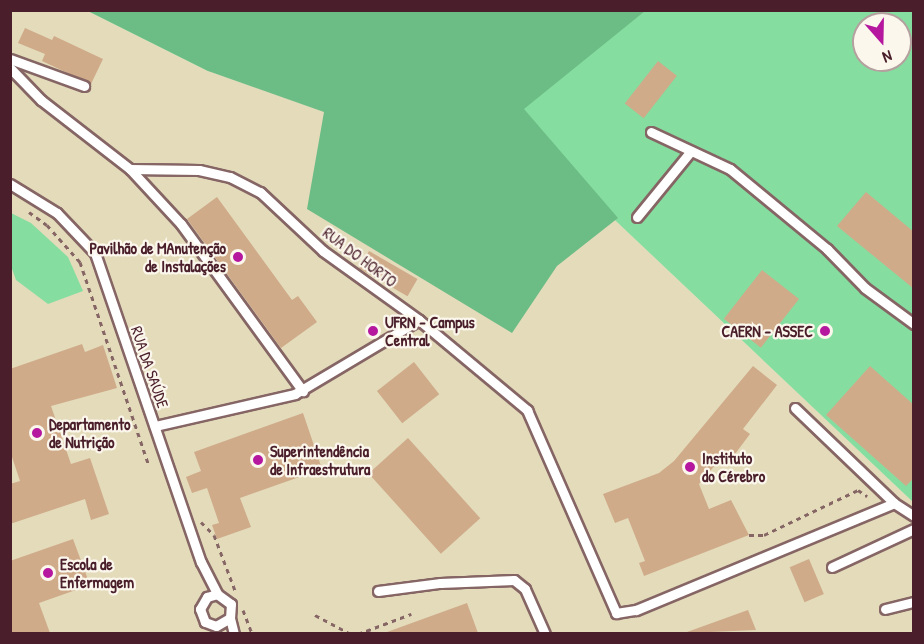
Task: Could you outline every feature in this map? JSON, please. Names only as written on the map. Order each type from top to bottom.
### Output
[{"type":"lane","points":[[10,59],[84,86]]},
{"type":"lane","points":[[10,68],[41,100],[130,169],[181,225],[303,391]]},
{"type":"lane","points":[[651,132],[730,169],[827,249],[865,288],[914,324]]},
{"type":"lane","points":[[637,217],[691,151]]},
{"type":"lane","name":"RUA DO HORTO","points":[[130,169],[199,170],[231,177],[250,187],[283,211],[322,251],[419,320],[527,410],[615,613],[636,610],[894,503]]},
{"type":"lane","name":"RUA DA SAÚDE","points":[[10,184],[57,213],[94,253],[201,562],[217,594],[231,604],[230,618],[234,633]]},
{"type":"lane","points":[[155,426],[270,403],[303,391],[419,320]]},
{"type":"lane","points":[[795,408],[894,503],[914,516]]},
{"type":"lane","points":[[832,567],[914,529]]},
{"type":"lane","points":[[378,591],[440,583],[514,580],[525,589],[545,633]]},
{"type":"lane","points":[[217,594],[207,597],[200,609],[212,629],[222,625],[230,618]]},
{"type":"lane","points":[[885,609],[914,602]]},
{"type":"path","points":[[20,206],[47,225],[80,262],[149,466]]},
{"type":"path","points":[[358,633],[411,614]]},
{"type":"path","points":[[315,615],[350,633]]},
{"type":"shaded area","name":"UFRN - Campus Central","points":[[10,11],[88,11],[208,71],[325,112],[526,136],[913,502],[913,633],[11,633]]},
{"type":"green space","name":"CAERN - ASSEC","points":[[88,11],[913,11],[913,502],[526,136],[208,71]]},
{"type":"green space","points":[[88,11],[645,11],[524,109],[618,218],[557,266],[512,333],[307,209],[324,112],[208,71]]},
{"type":"green space","points":[[11,213],[31,223],[68,257],[83,291],[48,304],[16,280],[11,266]]},
{"type":"building","points":[[25,28],[52,40],[54,36],[103,59],[91,84],[42,61],[45,54],[18,43]]},
{"type":"building","points":[[658,61],[677,76],[644,118],[625,104]]},
{"type":"building","points":[[866,192],[914,232],[914,289],[837,226]]},
{"type":"building","name":"Pavilhão de MAnutenção de Instalações","points":[[217,197],[292,300],[298,296],[317,322],[281,348],[187,219]]},
{"type":"building","points":[[369,251],[417,279],[407,296],[359,268]]},
{"type":"building","points":[[762,270],[799,299],[761,348],[724,319]]},
{"type":"building","name":"Departamento de Nutrição","points":[[82,344],[85,352],[103,345],[117,388],[51,406],[71,464],[90,458],[109,514],[91,520],[85,499],[10,524],[10,484],[20,481],[10,451],[10,369]]},
{"type":"building","points":[[414,362],[439,394],[402,423],[377,391]]},
{"type":"building","name":"Instituto do Cérebro","points":[[753,366],[777,385],[743,429],[750,434],[729,462],[722,457],[699,484],[709,509],[731,500],[749,535],[644,576],[639,563],[645,561],[628,518],[615,523],[603,494],[659,473],[674,461]]},
{"type":"building","points":[[870,366],[914,405],[914,478],[906,486],[826,415]]},
{"type":"building","name":"Superintendência de Infraestrutura","points":[[303,413],[322,469],[240,498],[251,527],[217,539],[212,525],[219,523],[207,488],[192,493],[186,477],[201,471],[194,452]]},
{"type":"building","points":[[408,438],[480,518],[441,554],[369,473]]},
{"type":"building","name":"Escola de Enfermagem","points":[[73,539],[90,585],[39,603],[50,633],[10,633],[10,561]]},
{"type":"building","points":[[809,559],[824,594],[805,602],[790,567]]},
{"type":"building","points":[[467,603],[478,633],[387,633],[387,632]]},
{"type":"building","points":[[748,610],[756,630],[687,633],[687,632]]},
{"type":"place","name":"Pavilhão de MAnutenção de Instalações","points":[[238,257]]},
{"type":"place","name":"UFRN - Campus Central","points":[[373,331]]},
{"type":"place","name":"CAERN - ASSEC","points":[[825,331]]},
{"type":"place","name":"Departamento de Nutrição","points":[[37,433]]},
{"type":"place","name":"Superintendência de Infraestrutura","points":[[258,460]]},
{"type":"place","name":"Instituto do Cérebro","points":[[690,467]]},
{"type":"place","name":"Escola de Enfermagem","points":[[48,573]]}]
